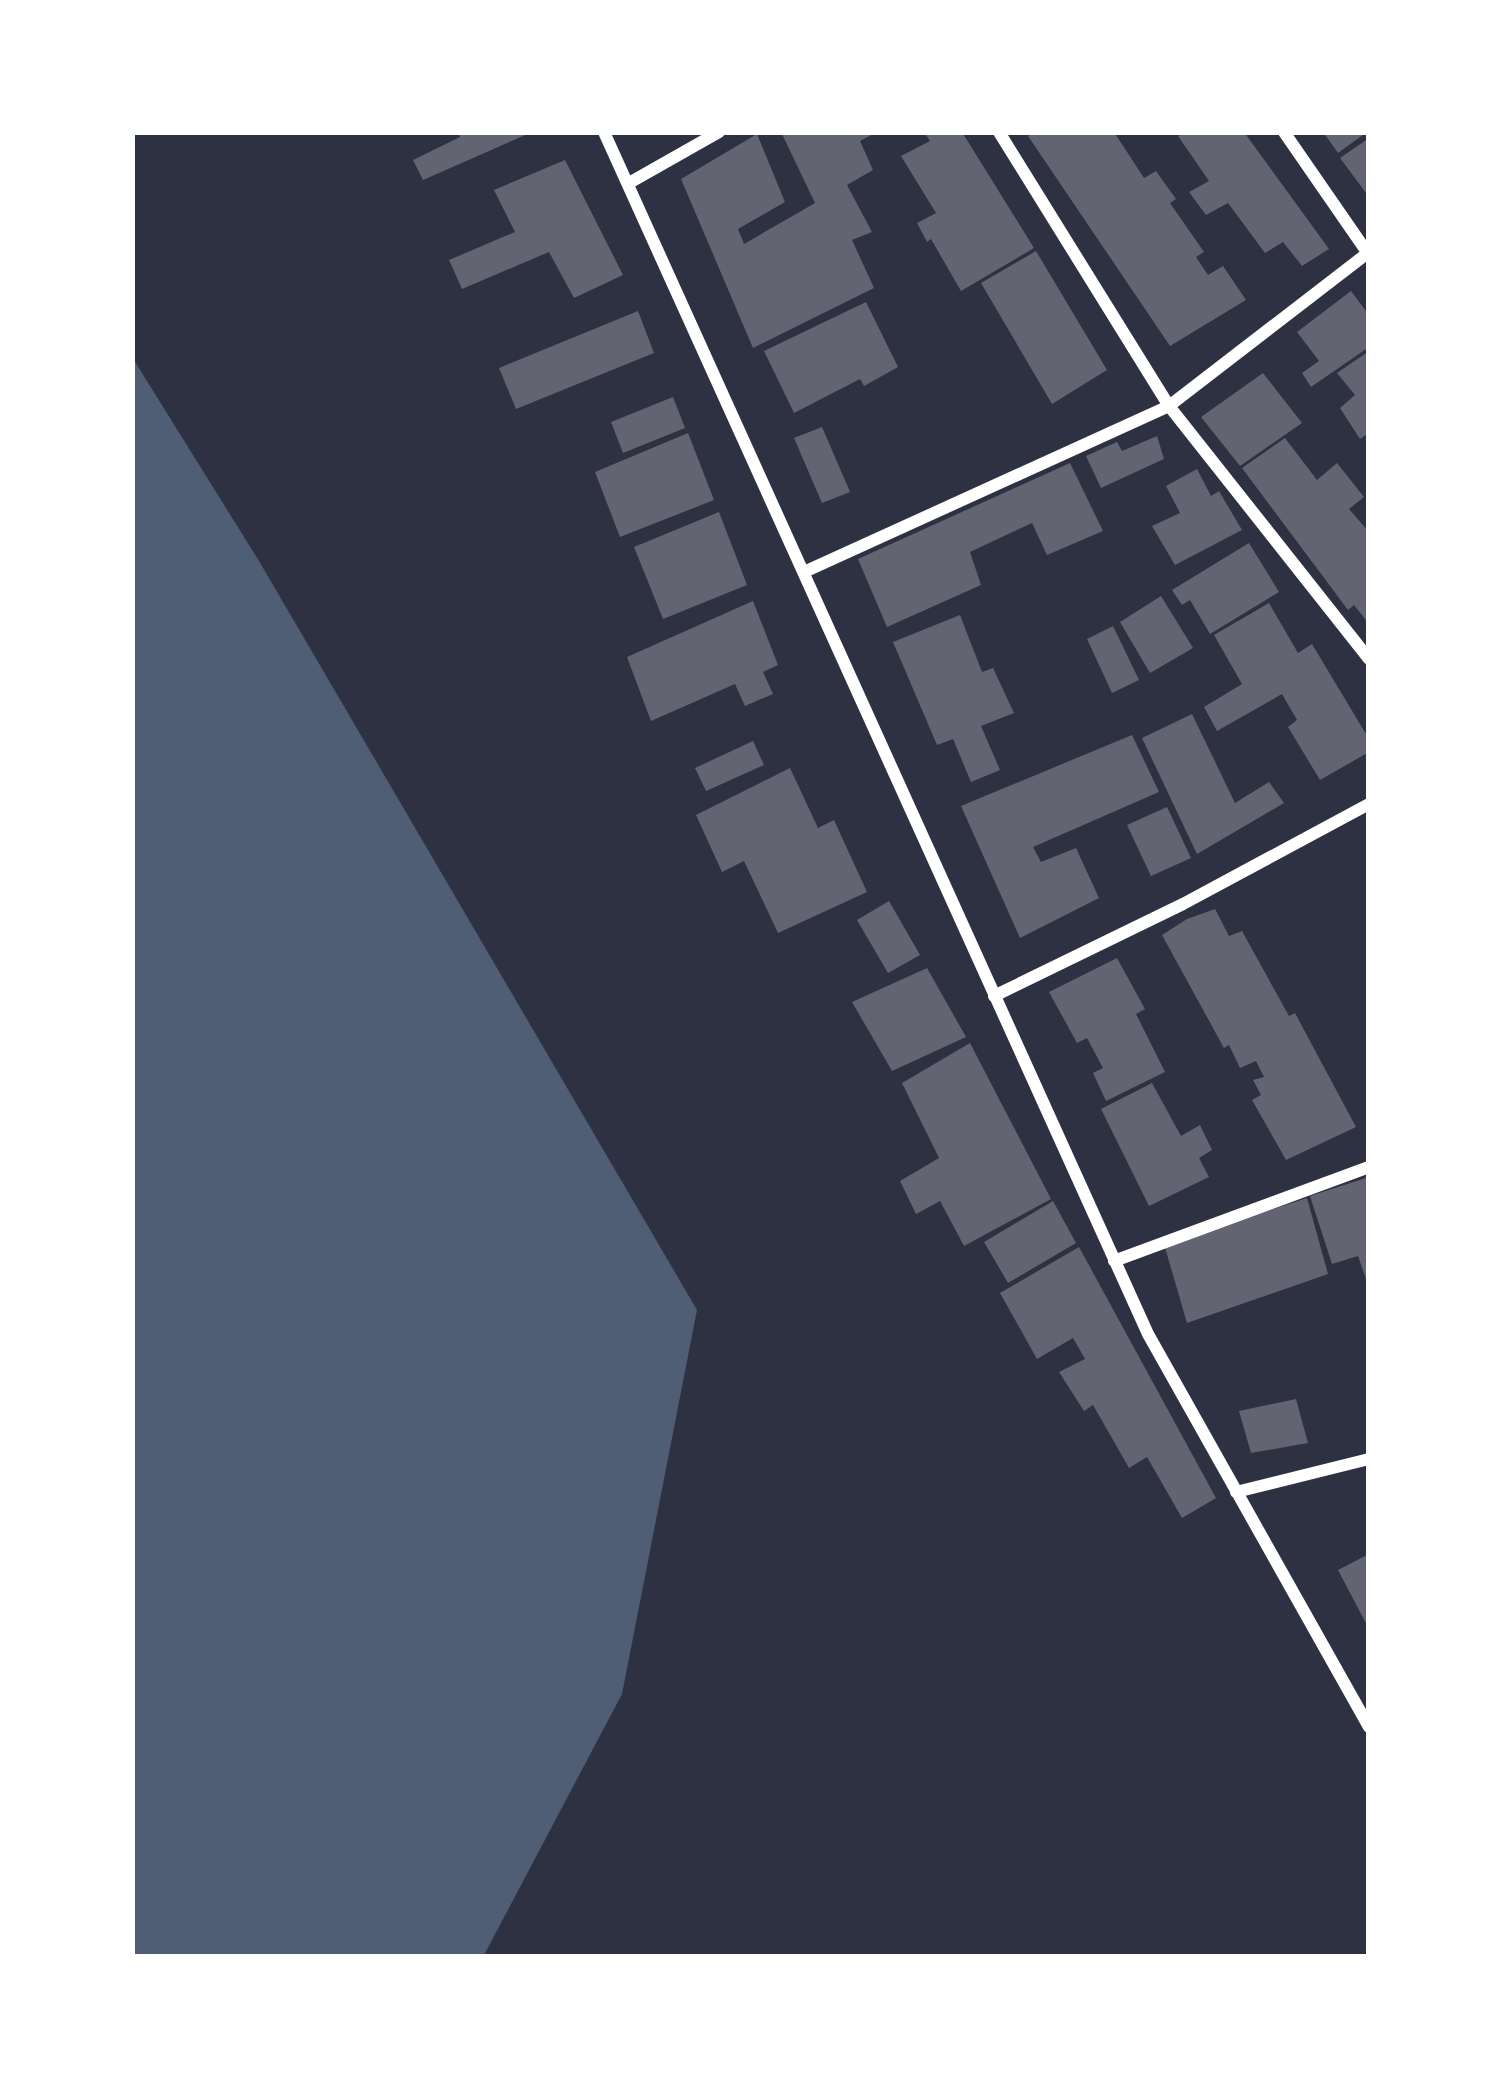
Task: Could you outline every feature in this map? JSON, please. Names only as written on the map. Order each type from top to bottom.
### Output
[{"type":"street","points":[[604,132],[1148,1334],[1369,1727]]},
{"type":"street","points":[[629,184],[719,132]]},
{"type":"street","points":[[999,132],[1168,406],[1369,659]]},
{"type":"street","points":[[804,572],[1168,406],[1368,253],[1283,132]]},
{"type":"street","points":[[994,995],[1183,904],[1369,804]]},
{"type":"street","points":[[1114,1261],[1369,1167]]},
{"type":"street","points":[[1236,1492],[1369,1459]]},
{"type":"water","points":[[132,357],[259,561],[697,1310],[622,1694],[483,1957],[132,1957]]},
{"type":"building","points":[[458,132],[532,132],[423,180],[413,160],[460,137]]},
{"type":"building","points":[[781,132],[877,132],[860,141],[873,170],[847,185],[872,232],[852,240],[874,288],[753,348],[681,179],[757,134],[785,202],[738,229],[744,244],[815,203]]},
{"type":"building","points":[[924,132],[962,132],[1034,248],[961,291],[917,223],[936,213],[901,156],[930,141]]},
{"type":"building","points":[[1036,132],[1114,132],[1144,178],[1156,171],[1176,199],[1170,203],[1204,252],[1196,257],[1208,275],[1223,266],[1246,300],[1170,346],[1028,136]]},
{"type":"building","points":[[1244,132],[1329,249],[1302,266],[1283,242],[1265,253],[1228,203],[1206,215],[1189,192],[1209,181],[1178,136]]},
{"type":"building","points":[[1323,132],[1367,132],[1338,153]]},
{"type":"building","points":[[1369,138],[1369,197],[1340,158]]},
{"type":"building","points":[[565,160],[623,275],[574,298],[549,252],[462,289],[449,260],[515,232],[494,190]]},
{"type":"building","points":[[1036,251],[1107,370],[1052,404],[981,283]]},
{"type":"building","points":[[1351,291],[1369,315],[1369,347],[1311,387],[1302,373],[1319,361],[1297,332]]},
{"type":"building","points":[[866,302],[898,367],[864,386],[860,379],[794,413],[764,351]]},
{"type":"building","points":[[638,311],[654,353],[516,409],[499,368]]},
{"type":"building","points":[[1369,351],[1369,433],[1360,439],[1340,408],[1355,395],[1337,373]]},
{"type":"building","points":[[1263,373],[1302,423],[1240,466],[1201,417]]},
{"type":"building","points":[[673,397],[685,428],[623,453],[611,422]]},
{"type":"building","points":[[822,427],[850,492],[822,503],[794,438]]},
{"type":"building","points":[[688,433],[714,500],[620,537],[595,472]]},
{"type":"building","points":[[1157,436],[1164,459],[1101,488],[1086,456],[1117,442],[1122,451]]},
{"type":"building","points":[[1285,438],[1317,480],[1337,463],[1364,497],[1349,509],[1369,532],[1369,624],[1354,605],[1348,610],[1242,468]]},
{"type":"building","points":[[1070,463],[1103,531],[1047,555],[1032,523],[970,552],[981,585],[887,627],[858,559]]},
{"type":"building","points":[[1197,469],[1211,496],[1219,491],[1242,530],[1175,565],[1152,526],[1180,513],[1166,486]]},
{"type":"building","points":[[719,512],[747,585],[663,619],[634,547]]},
{"type":"building","points":[[1249,543],[1279,592],[1210,634],[1190,600],[1182,605],[1172,590]]},
{"type":"building","points":[[1161,596],[1193,648],[1150,673],[1120,622]]},
{"type":"building","points":[[753,601],[778,665],[763,672],[773,694],[745,706],[735,684],[651,721],[627,657]]},
{"type":"building","points":[[1269,603],[1298,653],[1312,644],[1369,739],[1369,752],[1320,780],[1288,727],[1297,720],[1282,694],[1217,731],[1204,707],[1242,684],[1214,635]]},
{"type":"building","points":[[960,615],[982,672],[993,668],[1014,713],[981,726],[1000,770],[971,782],[953,739],[937,745],[893,642]]},
{"type":"building","points":[[1113,626],[1139,680],[1112,693],[1087,639]]},
{"type":"building","points":[[1192,714],[1235,803],[1269,782],[1284,803],[1197,854],[1142,738]]},
{"type":"building","points":[[1132,735],[1159,792],[1033,847],[1041,862],[1076,848],[1099,898],[1020,938],[961,806]]},
{"type":"building","points":[[753,741],[764,765],[706,791],[695,768]]},
{"type":"building","points":[[790,768],[818,828],[834,820],[867,892],[778,933],[744,861],[722,872],[696,815]]},
{"type":"building","points":[[1167,807],[1191,858],[1151,876],[1127,825]]},
{"type":"building","points":[[889,901],[920,955],[888,973],[857,920]]},
{"type":"building","points":[[1215,909],[1229,936],[1242,931],[1289,1016],[1295,1013],[1356,1127],[1286,1160],[1252,1100],[1261,1095],[1253,1080],[1264,1077],[1256,1061],[1240,1068],[1229,1045],[1224,1048],[1162,935]]},
{"type":"building","points":[[1117,958],[1145,1009],[1136,1014],[1165,1072],[1106,1101],[1093,1073],[1103,1068],[1087,1038],[1077,1043],[1049,992]]},
{"type":"building","points":[[927,968],[966,1037],[892,1071],[852,1002]]},
{"type":"building","points":[[970,1043],[1051,1199],[964,1246],[940,1201],[916,1214],[900,1181],[939,1158],[902,1083]]},
{"type":"building","points":[[1152,1083],[1181,1136],[1200,1125],[1212,1150],[1199,1158],[1209,1177],[1149,1206],[1101,1109]]},
{"type":"building","points":[[1369,1177],[1368,1285],[1358,1256],[1332,1264],[1310,1196]]},
{"type":"building","points":[[1307,1198],[1328,1274],[1187,1323],[1164,1244]]},
{"type":"building","points":[[1053,1201],[1076,1243],[1008,1283],[984,1242]]},
{"type":"building","points":[[1079,1247],[1216,1498],[1182,1518],[1147,1457],[1129,1468],[1093,1405],[1084,1411],[1059,1372],[1085,1359],[1073,1338],[1037,1359],[1000,1293]]},
{"type":"building","points":[[1296,1399],[1308,1443],[1251,1453],[1239,1411]]},
{"type":"building","points":[[1369,1554],[1369,1629],[1338,1570]]}]
